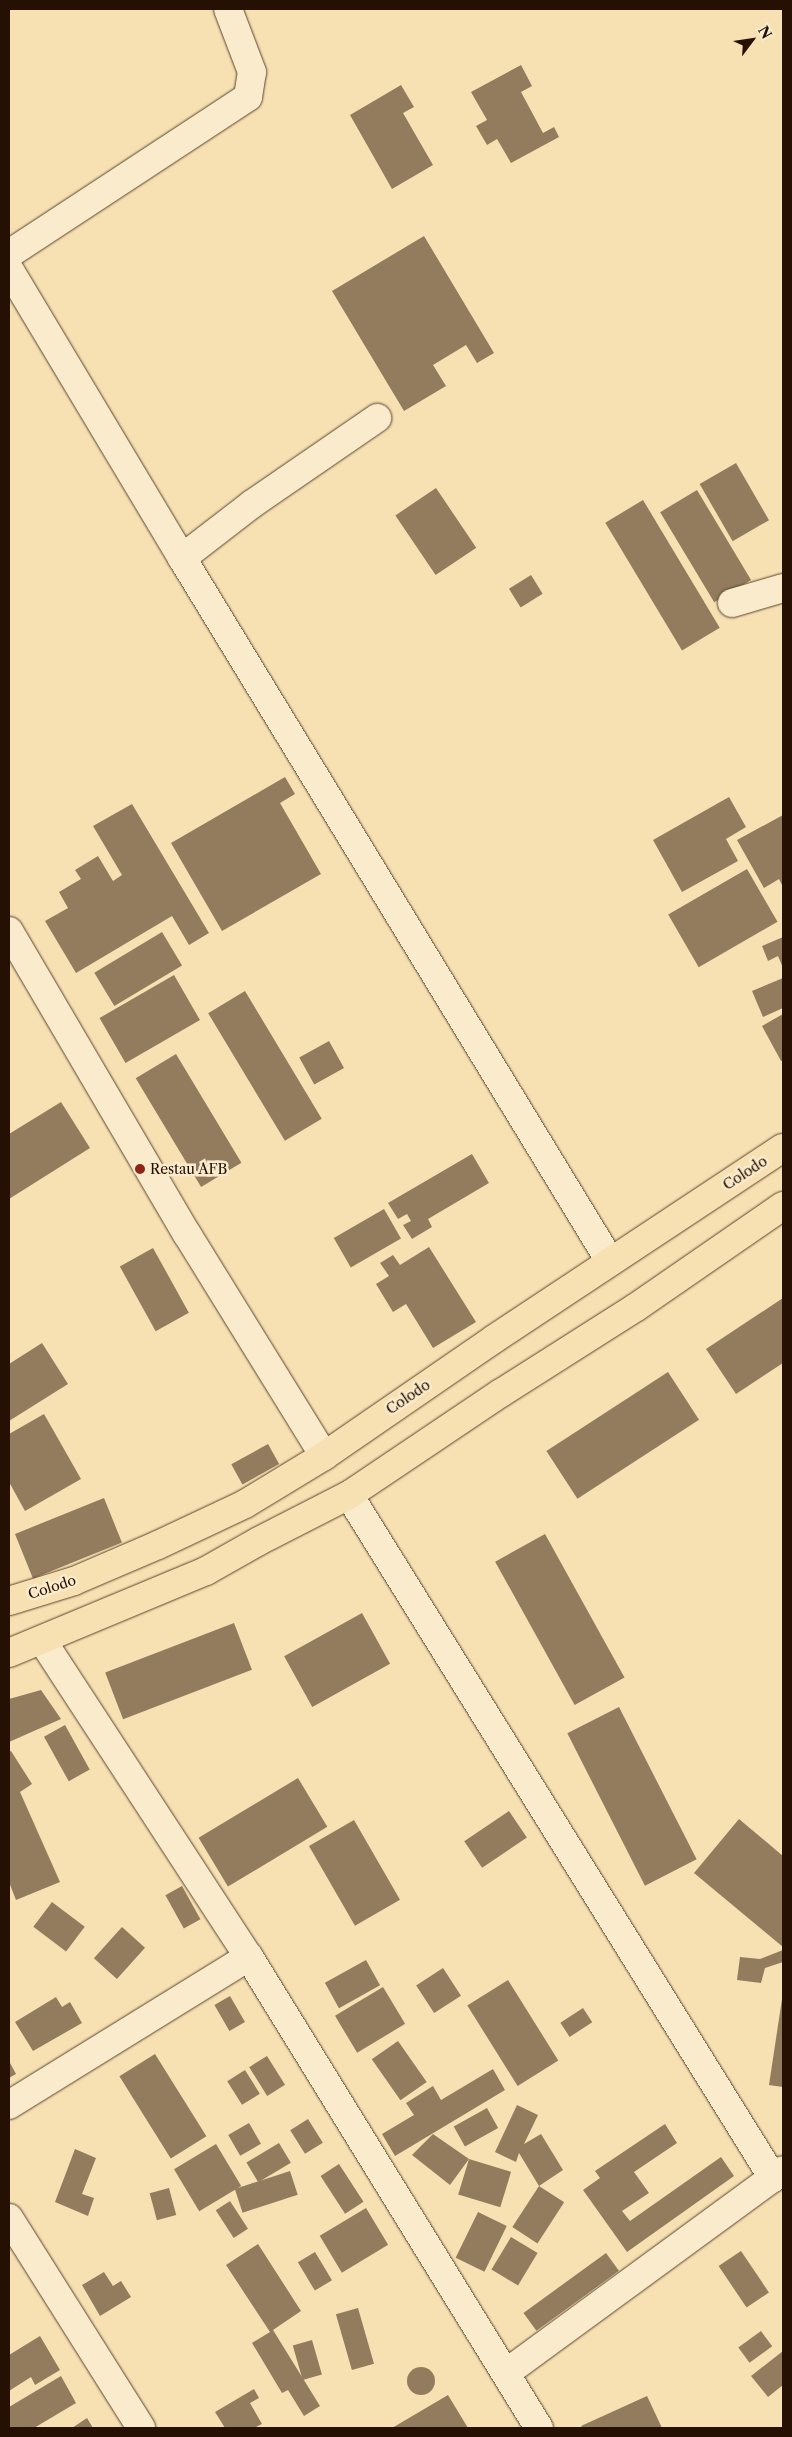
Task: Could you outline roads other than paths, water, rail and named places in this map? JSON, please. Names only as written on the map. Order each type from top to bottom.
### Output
[{"type":"main road","name":"Colodo","points":[[11,1595],[74,1580],[158,1546],[245,1504],[324,1456],[388,1410],[610,1261],[783,1148]]},
{"type":"main road","points":[[9,1653],[206,1571],[259,1541],[349,1495],[501,1392],[635,1308],[783,1206]]},
{"type":"street","points":[[9,254],[248,97],[252,72],[228,9]]},
{"type":"street","points":[[9,269],[182,558],[610,1261]]},
{"type":"street","points":[[182,558],[252,504],[377,418]]},
{"type":"street","points":[[732,603],[783,588]]},
{"type":"street","points":[[9,930],[187,1234],[324,1456]]},
{"type":"street","points":[[349,1495],[778,2174],[506,2374]]},
{"type":"street","points":[[42,1640],[249,1957],[539,2428]]},
{"type":"street","points":[[9,2104],[249,1957]]},
{"type":"street","points":[[9,2218],[141,2428]]},
{"type":"place","name":"Restau AFB","points":[[140,1169]]}]
